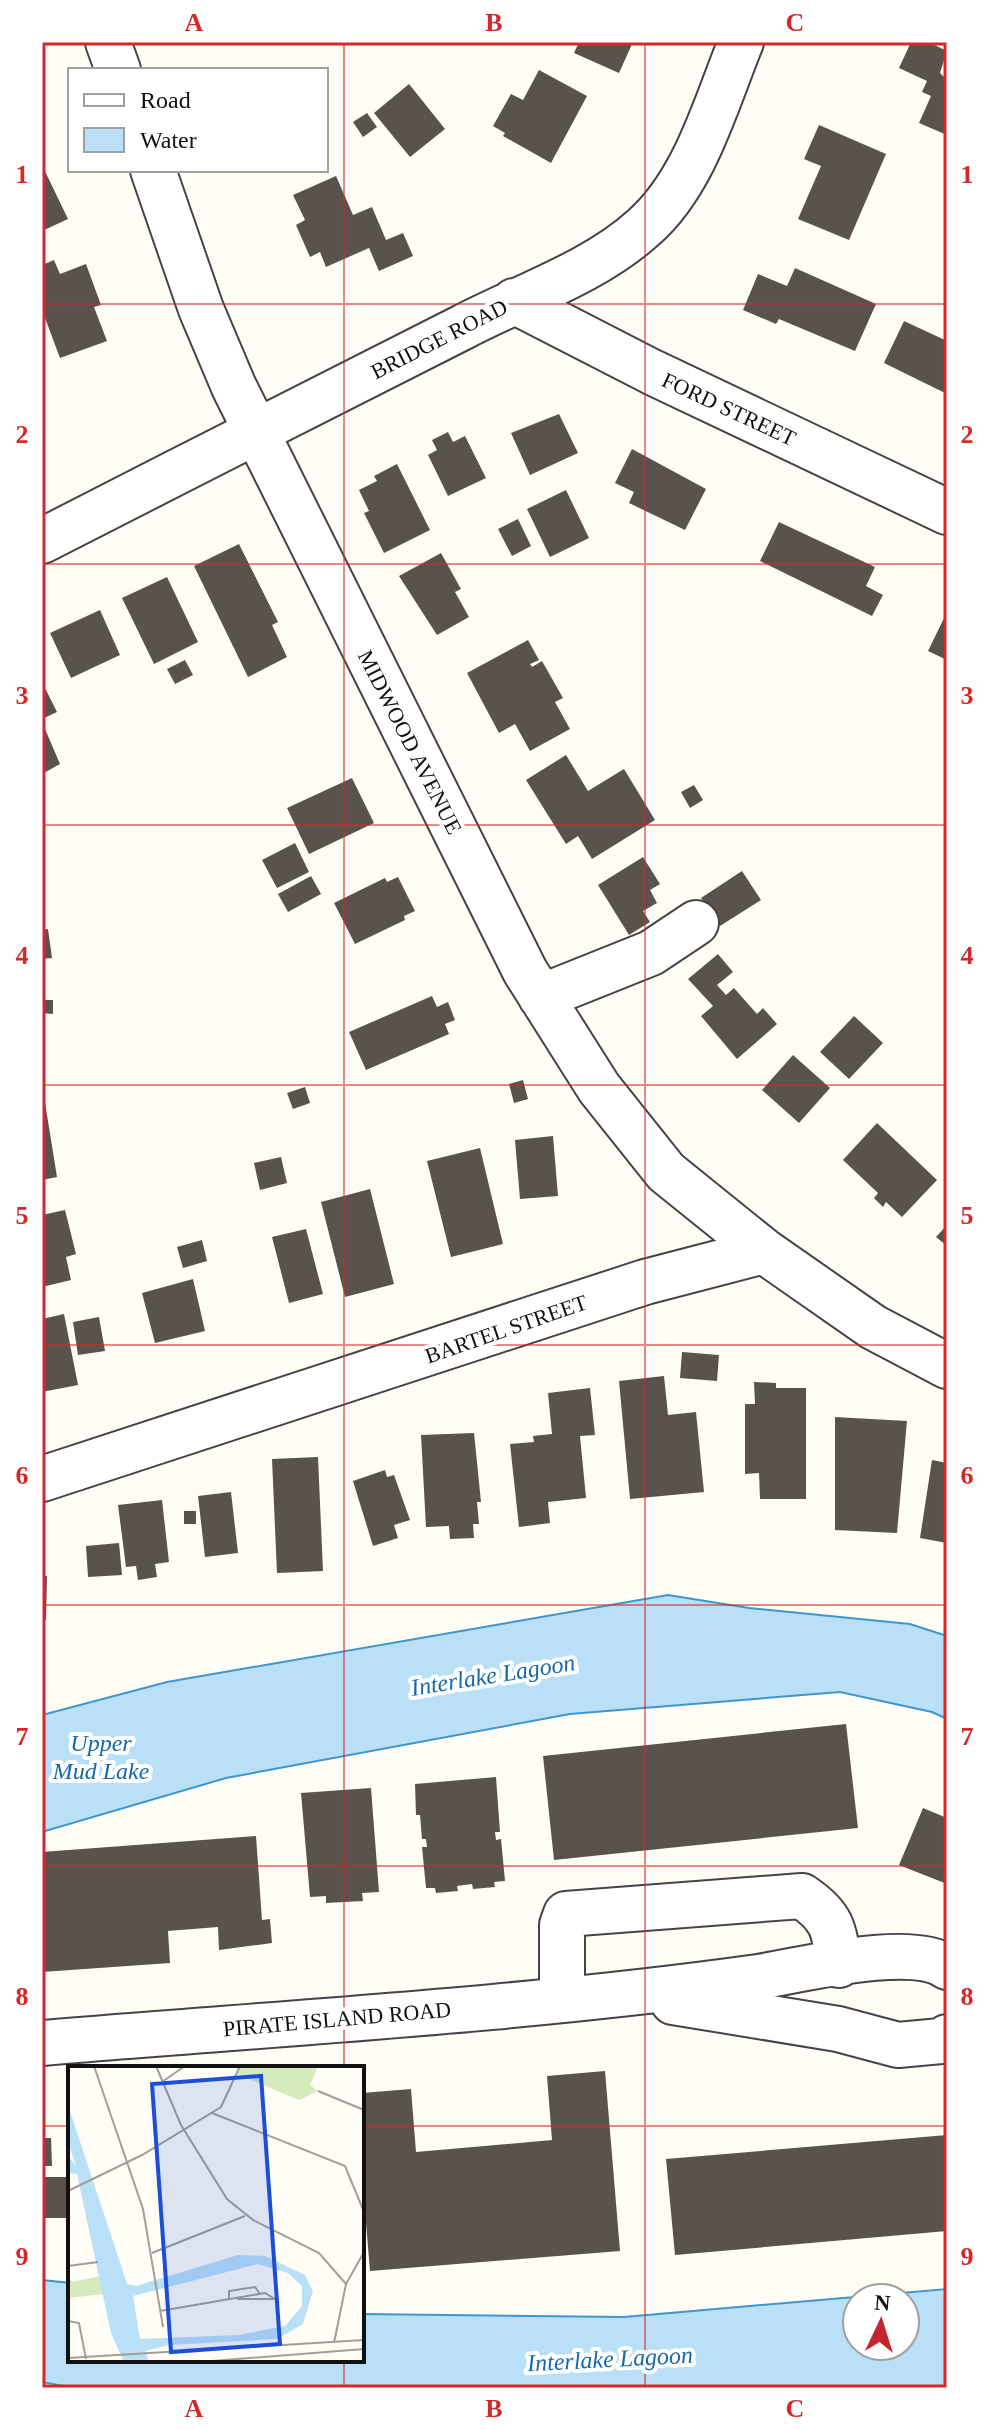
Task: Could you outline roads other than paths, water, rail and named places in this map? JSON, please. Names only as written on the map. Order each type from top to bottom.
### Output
[{"type":"street","points":[[108,42],[117,68]]},
{"type":"street","name":"BRIDGE ROAD","points":[[42,541],[256,430],[586,266],[645,228],[670,196],[693,158],[741,42]]},
{"type":"street","name":"MIDWOOD AVENUE","points":[[154,172],[201,309],[256,430],[518,957],[599,1088],[644,1147],[666,1172],[764,1251]]},
{"type":"street","name":"FORD STREET","points":[[514,301],[652,372],[947,512]]},
{"type":"street","points":[[541,997],[651,953],[696,923]]},
{"type":"street","points":[[764,1251],[873,1327],[947,1366]]},
{"type":"street","name":"BARTEL STREET","points":[[42,1479],[645,1282],[764,1251]]},
{"type":"street","points":[[562,2000],[562,1925],[566,1914],[802,1896],[824,1910],[834,1930],[839,1965]]},
{"type":"street","name":"PIRATE ISLAND ROAD","points":[[42,2043],[631,1995],[890,1958],[935,1959],[947,1967]]},
{"type":"street","name":"PIRATE ISLAND ROAD","points":[[631,1995],[838,2029],[898,2045],[947,2037]]},
{"type":"water","name":"Upper Mud Lake","points":[[668,1595],[749,1608],[910,1624],[947,1636],[947,1719],[932,1712],[840,1692],[570,1714],[226,1778],[42,1832],[42,1715],[167,1682]]},
{"type":"water","name":"Interlake Lagoon","points":[[42,2280],[68,2283],[68,2362],[364,2362],[364,2314],[624,2317],[841,2298],[841,2362],[921,2362],[921,2291],[947,2289],[947,2387],[74,2388],[42,2382]]}]
